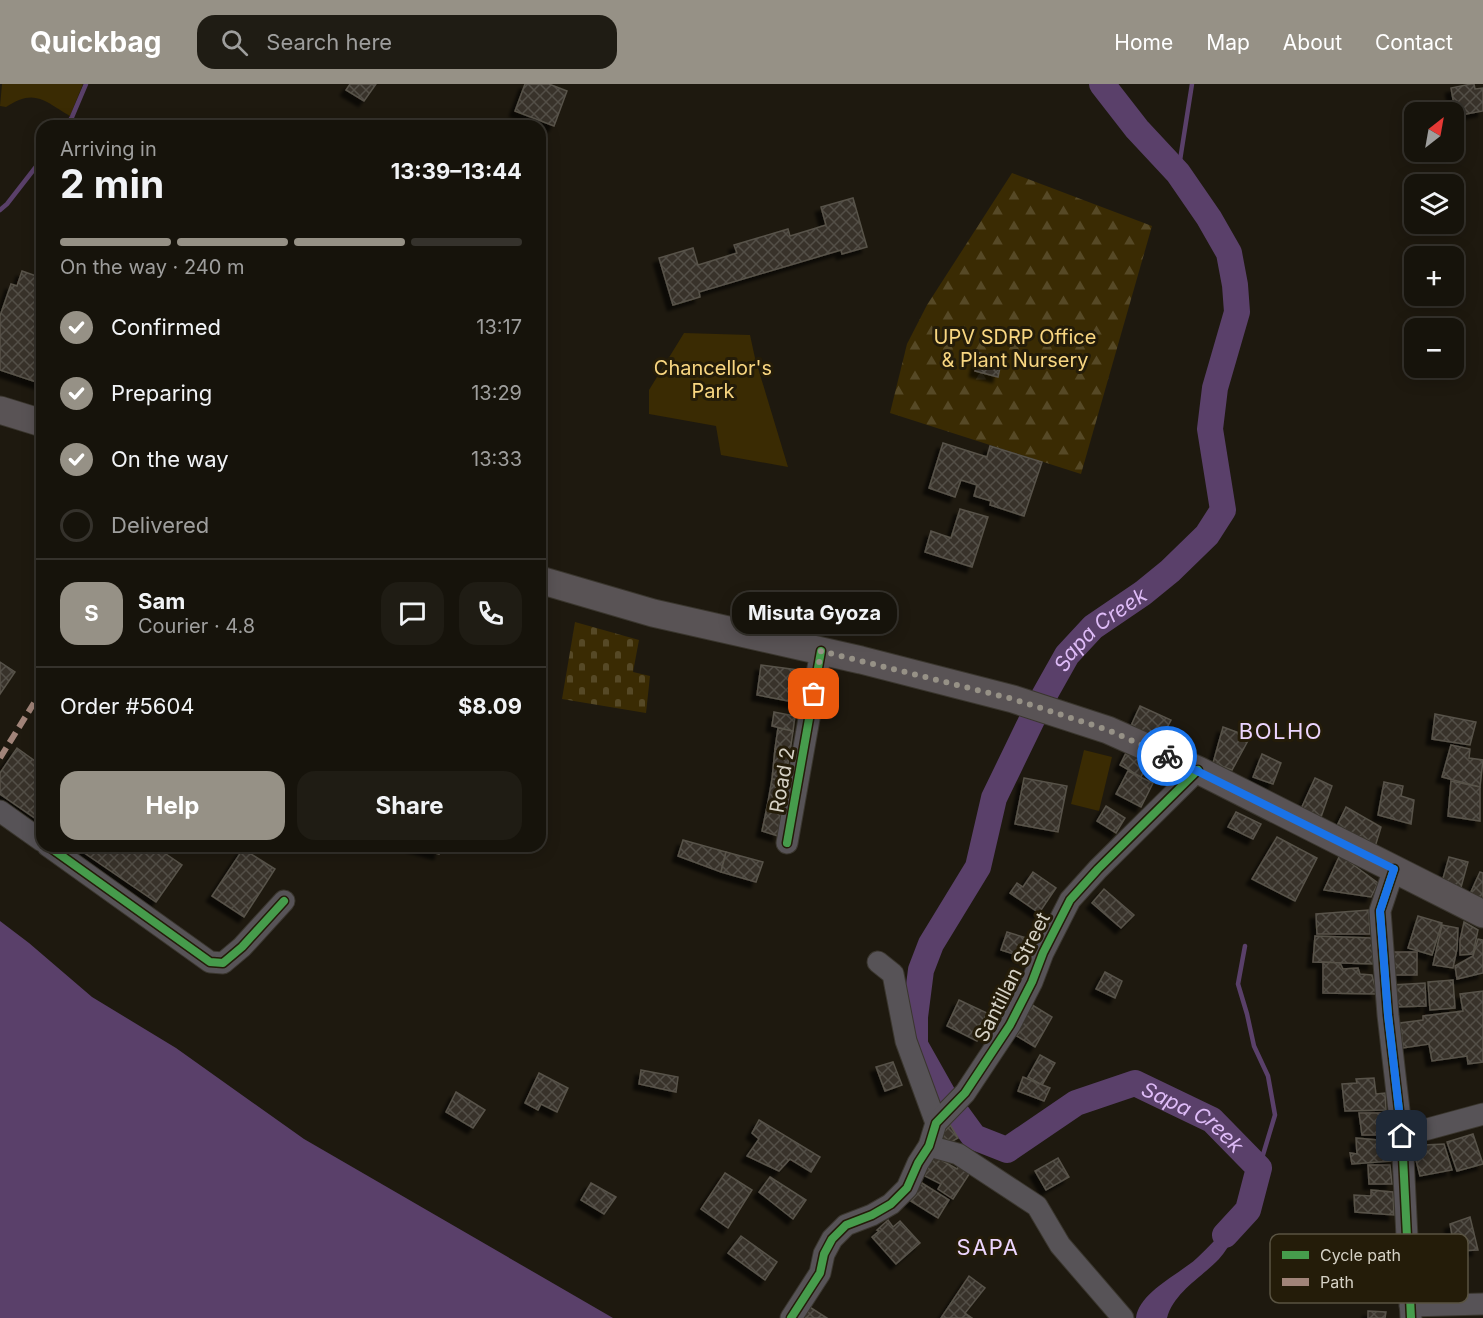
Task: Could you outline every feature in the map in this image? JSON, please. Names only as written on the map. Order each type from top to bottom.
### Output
[{"type":"main road","points":[[0,410],[36,421]]},
{"type":"main road","points":[[546,582],[654,613],[1013,699],[1108,730],[1198,770],[1483,914]]},
{"type":"street","name":"Road 2","points":[[787,843],[819,651]]},
{"type":"street","name":"Santillan Street","points":[[791,1318],[820,1273],[824,1254],[832,1239],[846,1225],[872,1215],[891,1204],[907,1188],[918,1163],[929,1146],[936,1123],[965,1093],[1010,1025],[1032,982],[1043,952],[1070,900],[1198,770]]},
{"type":"street","points":[[0,811],[36,838]]},
{"type":"street","points":[[56,852],[210,962],[223,963],[242,947],[284,901]]},
{"type":"street","points":[[1394,869],[1380,911],[1388,1015],[1402,1136],[1407,1234]]},
{"type":"street","points":[[878,962],[893,974],[906,1041],[936,1123]]},
{"type":"street","points":[[1402,1136],[1483,1114]]},
{"type":"street","points":[[929,1146],[958,1154],[1037,1206],[1060,1245],[1123,1318]]},
{"type":"street","points":[[1411,1312],[1483,1304]]},
{"type":"green space","points":[[2,84],[83,84],[70,116],[46,102],[32,98],[16,101],[6,107],[0,106]]},
{"type":"green space","name":"UPV SDRP Office & Plant Nursery","points":[[1012,173],[1152,226],[1081,474],[890,413],[907,344],[927,305]]},
{"type":"green space","name":"Chancellor's Park","points":[[684,333],[750,335],[788,467],[721,455],[716,426],[649,414],[649,390]]},
{"type":"green space","points":[[575,622],[639,640],[633,672],[650,676],[646,713],[562,699]]},
{"type":"green space","points":[[1084,750],[1112,757],[1099,811],[1071,804]]},
{"type":"shaded area","points":[[0,921],[92,997],[176,1048],[304,1139],[613,1318],[0,1318]]},
{"type":"shaded area","points":[[1248,1210],[1223,1254],[1182,1293],[1167,1318],[1136,1318],[1144,1300],[1152,1292],[1190,1264]]},
{"type":"building","points":[[350,84],[376,84],[364,101],[346,90]]},
{"type":"building","points":[[525,84],[549,84],[567,91],[554,126],[546,123],[546,120],[538,120],[515,111]]},
{"type":"building","points":[[1474,84],[1475,89],[1483,88],[1483,111],[1464,115],[1464,102],[1454,102],[1451,88]]},
{"type":"building","points":[[853,198],[867,247],[842,254],[841,250],[699,292],[700,297],[673,305],[659,258],[693,248],[698,265],[737,253],[734,245],[788,229],[790,236],[826,225],[821,207]]},
{"type":"building","points":[[22,271],[36,276],[36,382],[0,370],[0,316],[11,284],[17,286]]},
{"type":"building","points":[[979,353],[1002,358],[998,377],[975,371]]},
{"type":"building","points":[[943,443],[987,457],[990,446],[1042,462],[1024,516],[990,505],[991,501],[974,496],[977,485],[961,480],[955,497],[929,488]]},
{"type":"building","points":[[960,509],[988,517],[972,567],[925,552],[931,531],[951,538]]},
{"type":"building","points":[[854,595],[873,599],[869,615],[851,611]]},
{"type":"building","points":[[0,662],[15,672],[0,694]]},
{"type":"building","points":[[761,665],[798,670],[794,702],[757,695]]},
{"type":"building","points":[[1140,706],[1171,720],[1159,743],[1129,730]]},
{"type":"building","points":[[774,712],[795,716],[793,731],[772,726]]},
{"type":"building","points":[[1435,714],[1476,722],[1470,745],[1432,739]]},
{"type":"building","points":[[1223,727],[1250,737],[1232,770],[1213,763]]},
{"type":"building","points":[[778,728],[793,731],[790,752],[775,749]]},
{"type":"building","points":[[1451,745],[1470,749],[1469,758],[1483,760],[1480,787],[1442,777]]},
{"type":"building","points":[[1129,747],[1151,755],[1141,777],[1120,765]]},
{"type":"building","points":[[17,748],[36,762],[36,819],[0,794],[0,773]]},
{"type":"building","points":[[775,749],[790,752],[785,781],[772,779]]},
{"type":"building","points":[[1262,754],[1281,763],[1273,784],[1253,777]]},
{"type":"building","points":[[1128,771],[1153,783],[1141,807],[1116,794]]},
{"type":"building","points":[[1024,778],[1067,786],[1058,832],[1015,824]]},
{"type":"building","points":[[1315,778],[1332,786],[1320,820],[1300,811]]},
{"type":"building","points":[[772,779],[785,781],[782,804],[768,802]]},
{"type":"building","points":[[1451,781],[1480,787],[1480,821],[1448,816]]},
{"type":"building","points":[[1384,782],[1403,786],[1401,796],[1414,800],[1411,824],[1378,815]]},
{"type":"building","points":[[768,802],[782,804],[778,836],[762,831]]},
{"type":"building","points":[[1106,806],[1125,818],[1116,833],[1097,821]]},
{"type":"building","points":[[1346,807],[1381,827],[1375,847],[1336,828]]},
{"type":"building","points":[[1236,812],[1261,824],[1253,839],[1228,827]]},
{"type":"building","points":[[1277,837],[1317,858],[1295,901],[1252,879]]},
{"type":"building","points":[[683,840],[726,852],[721,872],[678,856]]},
{"type":"building","points":[[83,852],[163,852],[182,865],[156,902]]},
{"type":"building","points":[[241,852],[248,852],[275,869],[244,917],[212,896]]},
{"type":"building","points":[[726,852],[763,862],[756,882],[721,872]]},
{"type":"building","points":[[1340,855],[1378,883],[1371,897],[1324,890]]},
{"type":"building","points":[[1449,857],[1468,862],[1460,891],[1442,882]]},
{"type":"building","points":[[1033,872],[1056,888],[1039,913],[1010,893],[1017,883],[1023,887]]},
{"type":"building","points":[[1480,872],[1483,873],[1483,902],[1469,896]]},
{"type":"building","points":[[1104,889],[1134,915],[1121,928],[1092,903]]},
{"type":"building","points":[[1369,910],[1370,934],[1317,934],[1316,914]]},
{"type":"building","points":[[1418,916],[1442,923],[1432,955],[1408,948]]},
{"type":"building","points":[[1464,922],[1478,930],[1473,954],[1460,955],[1460,940]]},
{"type":"building","points":[[1442,925],[1458,928],[1453,968],[1433,965]]},
{"type":"building","points":[[1007,932],[1033,940],[1027,958],[1001,950]]},
{"type":"building","points":[[1315,936],[1372,938],[1373,964],[1313,962]]},
{"type":"building","points":[[1478,939],[1483,940],[1483,973],[1457,979],[1455,966],[1473,956]]},
{"type":"building","points":[[1393,952],[1417,952],[1417,975],[1393,975]]},
{"type":"building","points":[[1323,962],[1340,963],[1343,969],[1358,968],[1360,974],[1372,975],[1377,994],[1323,993]]},
{"type":"building","points":[[1105,972],[1122,981],[1115,998],[1096,989]]},
{"type":"building","points":[[1453,980],[1455,1008],[1430,1010],[1428,982]]},
{"type":"building","points":[[1425,983],[1426,1006],[1394,1007],[1392,985]]},
{"type":"building","points":[[1483,991],[1483,1062],[1468,1064],[1467,1056],[1432,1061],[1429,1044],[1403,1048],[1400,1023],[1423,1020],[1423,1016],[1463,1011],[1460,994]]},
{"type":"building","points":[[959,1000],[987,1013],[984,1019],[987,1021],[977,1041],[947,1026]]},
{"type":"building","points":[[1029,1003],[1052,1017],[1035,1047],[1015,1035]]},
{"type":"building","points":[[1040,1055],[1055,1063],[1042,1085],[1028,1077]]},
{"type":"building","points":[[893,1062],[902,1085],[885,1091],[876,1067]]},
{"type":"building","points":[[641,1070],[678,1077],[676,1092],[639,1084]]},
{"type":"building","points":[[539,1073],[568,1088],[557,1112],[541,1104],[538,1110],[525,1103]]},
{"type":"building","points":[[1023,1077],[1050,1088],[1044,1101],[1018,1091]]},
{"type":"building","points":[[1374,1078],[1376,1094],[1385,1093],[1386,1110],[1345,1111],[1342,1084],[1357,1083],[1356,1079]]},
{"type":"building","points":[[456,1092],[485,1110],[473,1128],[446,1112]]},
{"type":"building","points":[[1359,1113],[1388,1113],[1392,1135],[1362,1135]]},
{"type":"building","points":[[759,1120],[820,1157],[811,1172],[790,1159],[779,1171],[747,1156],[759,1139],[752,1133]]},
{"type":"building","points":[[949,1123],[958,1138],[944,1146],[936,1132]]},
{"type":"building","points":[[1473,1134],[1483,1164],[1457,1171],[1447,1142]]},
{"type":"building","points":[[1356,1138],[1389,1141],[1391,1161],[1352,1164],[1350,1153],[1357,1154]]},
{"type":"building","points":[[1444,1144],[1452,1170],[1420,1176],[1414,1152],[1426,1150],[1424,1145]]},
{"type":"building","points":[[934,1156],[957,1169],[962,1162],[971,1171],[953,1199],[938,1189],[941,1184],[923,1175]]},
{"type":"building","points":[[1058,1158],[1069,1177],[1046,1190],[1035,1171]]},
{"type":"building","points":[[1368,1165],[1390,1165],[1392,1184],[1369,1184]]},
{"type":"building","points":[[725,1173],[752,1190],[728,1228],[701,1209]]},
{"type":"building","points":[[770,1177],[806,1200],[793,1219],[759,1192]]},
{"type":"building","points":[[917,1180],[949,1200],[938,1218],[906,1198]]},
{"type":"building","points":[[591,1183],[616,1197],[604,1214],[581,1200]]},
{"type":"building","points":[[1371,1190],[1393,1192],[1394,1215],[1355,1212],[1354,1195],[1371,1196]]},
{"type":"building","points":[[1470,1217],[1478,1250],[1468,1250],[1468,1234],[1452,1234],[1450,1224]]},
{"type":"building","points":[[888,1220],[893,1227],[900,1221],[920,1243],[896,1264],[872,1237]]},
{"type":"building","points":[[741,1236],[777,1262],[765,1280],[728,1253]]},
{"type":"building","points":[[969,1276],[985,1288],[965,1313],[972,1318],[941,1318]]},
{"type":"building","points":[[808,1306],[827,1318],[800,1318]]},
{"type":"building","points":[[1368,1311],[1386,1312],[1385,1318],[1368,1318]]},
{"type":"waterway","points":[[70,120],[86,84]]},
{"type":"waterway","name":"Sapa Creek","points":[[946,1100],[915,1045],[915,1017],[921,970],[931,944],[978,867],[994,798],[1040,703],[1067,655],[1093,627],[1143,593],[1170,571],[1207,535],[1223,510],[1210,429],[1215,388],[1237,312],[1229,253],[1209,218],[1178,173],[1137,129],[1102,84]]},
{"type":"waterway","name":"Sapa Creek","points":[[1178,173],[1192,84]]},
{"type":"waterway","points":[[0,210],[36,167]]},
{"type":"waterway","points":[[1245,946],[1238,984],[1254,1046],[1268,1076],[1275,1115],[1259,1168]]},
{"type":"waterway","name":"Sapa Creek","points":[[958,1115],[974,1137],[1007,1150],[1076,1103],[1135,1083],[1212,1120],[1259,1168],[1248,1210],[1225,1235]]},
{"type":"marked path","points":[[0,758],[34,703]]},
{"type":"cycle path","points":[[787,843],[821,651]]},
{"type":"cycle path","points":[[791,1318],[820,1273],[824,1254],[832,1239],[846,1225],[872,1215],[891,1204],[907,1188],[918,1163],[929,1146],[936,1123],[965,1093],[1010,1025],[1070,900],[1198,770]]},
{"type":"cycle path","points":[[56,852],[210,962],[223,963],[242,947],[284,901]]},
{"type":"cycle path","points":[[1394,869],[1380,911],[1388,1015],[1402,1136],[1407,1234]]},
{"type":"cycle path","points":[[1410,1303],[1411,1318]]},
{"type":"way so far","points":[[814,694],[821,651],[1013,699],[1108,730],[1167,756]]},
{"type":"place","name":"Misuta Gyoza","points":[[814,694]]},
{"type":"district","name":"BOLHO","points":[[1281,731]]},
{"type":"district","name":"SAPA","points":[[988,1247]]},
{"type":"route","points":[[1167,756],[1394,869],[1380,911],[1388,1015],[1402,1136]]}]
